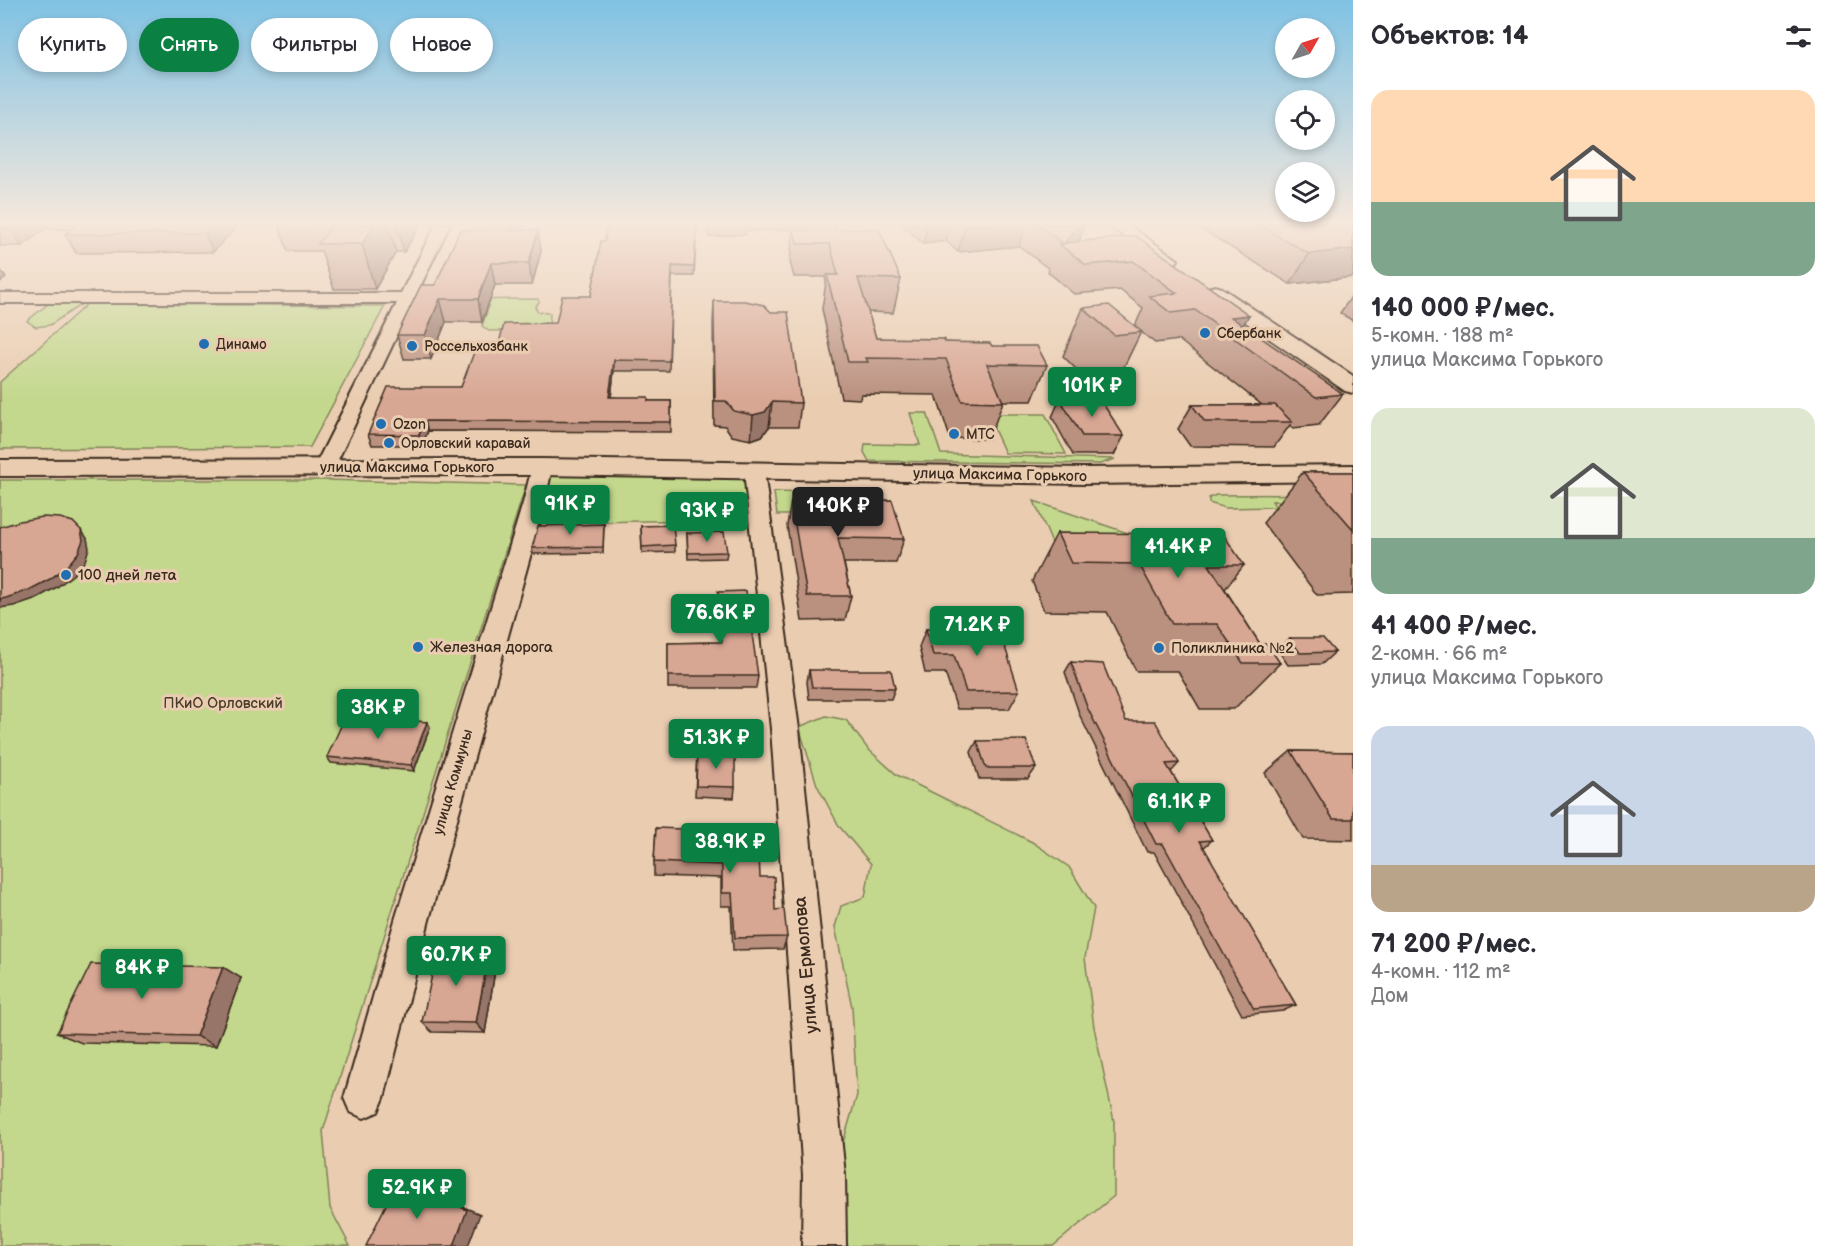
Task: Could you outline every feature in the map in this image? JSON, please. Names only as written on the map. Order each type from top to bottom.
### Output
[{"type":"main road","points":[[1201,282],[1353,386]]},
{"type":"main road","name":"улица Максима Горького","points":[[0,468],[542,467],[1084,476],[1353,473]]},
{"type":"street","points":[[325,466],[415,282]]},
{"type":"street","points":[[0,298],[408,298]]},
{"type":"street","name":"улица Коммуны","points":[[364,1098],[412,920],[534,503],[542,467]]},
{"type":"street","name":"улица Ермолова","points":[[754,471],[785,729],[824,1175],[824,1246]]},
{"type":"green space","points":[[538,299],[539,302],[535,307],[538,312],[550,313],[549,330],[489,331],[482,326],[489,306],[430,306],[432,300]]},
{"type":"green space","points":[[48,304],[82,304],[50,325],[36,327],[27,321]]},
{"type":"green space","name":"Динамо","points":[[87,304],[385,306],[310,447],[0,449],[0,382]]},
{"type":"green space","points":[[910,413],[927,413],[941,454],[1115,459],[1100,464],[869,461],[864,452],[865,444],[920,445]]},
{"type":"green space","points":[[987,414],[1045,414],[1066,454],[1005,453]]},
{"type":"green space","points":[[547,475],[747,475],[753,519],[538,523]]},
{"type":"green space","name":"ПКиО Орловский","points":[[0,480],[324,480],[526,485],[323,1131],[330,1208],[350,1246],[0,1246]]},
{"type":"green space","points":[[774,492],[820,493],[823,509],[809,515],[777,515]]},
{"type":"green space","points":[[1353,494],[1353,502],[1272,501],[1276,507],[1226,508],[1209,503],[1209,498],[1216,495]]},
{"type":"green space","points":[[1034,501],[1201,558],[1058,557]]},
{"type":"green space","points":[[826,716],[846,720],[868,749],[897,775],[1032,842],[1069,867],[1094,908],[1085,958],[1094,1027],[1114,1121],[1114,1196],[1053,1246],[831,1246],[840,1153],[857,1095],[852,1007],[835,927],[841,906],[865,897],[871,864],[839,826],[817,785],[799,727]]},
{"type":"building","points":[[436,282],[484,282],[478,299],[440,299],[425,335],[397,335],[421,285],[435,285]]},
{"type":"building","points":[[594,282],[671,282],[669,361],[614,360],[609,397],[648,397],[648,401],[671,401],[671,422],[425,421],[419,435],[368,434],[388,387],[461,387],[476,347],[498,347],[504,324],[556,323],[562,296],[591,296]]},
{"type":"building","points":[[829,282],[859,282],[876,338],[944,339],[945,342],[990,343],[992,346],[1037,346],[1047,365],[987,364],[1003,402],[962,401],[946,359],[866,358],[868,362],[848,362]]},
{"type":"building","points":[[1162,282],[1202,282],[1249,315],[1231,317],[1343,394],[1316,397],[1195,310],[1171,313],[1149,296],[1177,293]]},
{"type":"building","points":[[714,301],[745,301],[764,305],[771,312],[788,312],[801,403],[772,402],[765,412],[753,415],[734,411],[726,401],[715,401]]},
{"type":"building","points":[[1109,305],[1142,332],[1114,335],[1083,308]]},
{"type":"building","points":[[1060,399],[1100,399],[1124,436],[1082,436]]},
{"type":"building","points":[[1192,405],[1275,405],[1292,422],[1205,422]]},
{"type":"building","points":[[1303,472],[1353,472],[1353,529]]},
{"type":"building","points":[[892,500],[904,539],[838,538],[851,596],[807,596],[791,501]]},
{"type":"building","points":[[42,517],[60,518],[73,522],[81,530],[83,540],[78,553],[67,566],[50,579],[29,590],[0,599],[0,527]]},
{"type":"building","points":[[604,524],[603,547],[532,548],[538,526]]},
{"type":"building","points":[[673,525],[675,545],[642,547],[641,526]]},
{"type":"building","points":[[724,532],[727,552],[688,553],[687,533]]},
{"type":"building","points":[[1057,533],[1223,534],[1244,565],[1209,565],[1260,644],[1267,644],[1280,663],[1243,663],[1217,624],[1172,624],[1139,564],[1071,563]]},
{"type":"building","points":[[746,591],[758,676],[668,676],[668,643],[722,642],[718,592]]},
{"type":"building","points":[[999,628],[1019,691],[966,692],[954,655],[933,655],[926,629]]},
{"type":"building","points":[[1290,638],[1323,638],[1335,652],[1300,653]]},
{"type":"building","points":[[1071,662],[1103,664],[1126,721],[1155,721],[1179,763],[1166,764],[1212,840],[1200,841],[1296,1005],[1254,1009],[1163,844],[1156,844],[1087,707]]},
{"type":"building","points":[[809,670],[891,670],[895,688],[812,687]]},
{"type":"building","points":[[346,715],[427,722],[411,765],[327,757]]},
{"type":"building","points":[[1026,740],[1036,768],[986,768],[977,741]]},
{"type":"building","points":[[1291,751],[1353,752],[1353,819],[1333,819]]},
{"type":"building","points":[[697,752],[735,754],[735,787],[696,786]]},
{"type":"building","points":[[656,828],[758,832],[760,877],[774,877],[775,910],[784,909],[787,937],[735,938],[732,893],[722,893],[722,865],[654,862]]},
{"type":"building","points":[[437,951],[489,952],[476,1023],[422,1022]]},
{"type":"building","points":[[91,964],[223,967],[196,1036],[57,1033]]},
{"type":"building","points":[[398,1180],[467,1210],[454,1246],[366,1246]]},
{"type":"place","name":"Сбербанк","points":[[1205,333]]},
{"type":"place","name":"Динамо","points":[[204,344]]},
{"type":"place","name":"Россельхозбанк","points":[[412,346]]},
{"type":"place","name":"Ozon","points":[[381,424]]},
{"type":"place","name":"МТС","points":[[954,434]]},
{"type":"place","name":"Орловский каравай","points":[[389,443]]},
{"type":"place","name":"100 дней лета","points":[[66,575]]},
{"type":"place","name":"Железная дорога","points":[[418,647]]},
{"type":"place","name":"Поликлиника №2","points":[[1159,648]]}]
